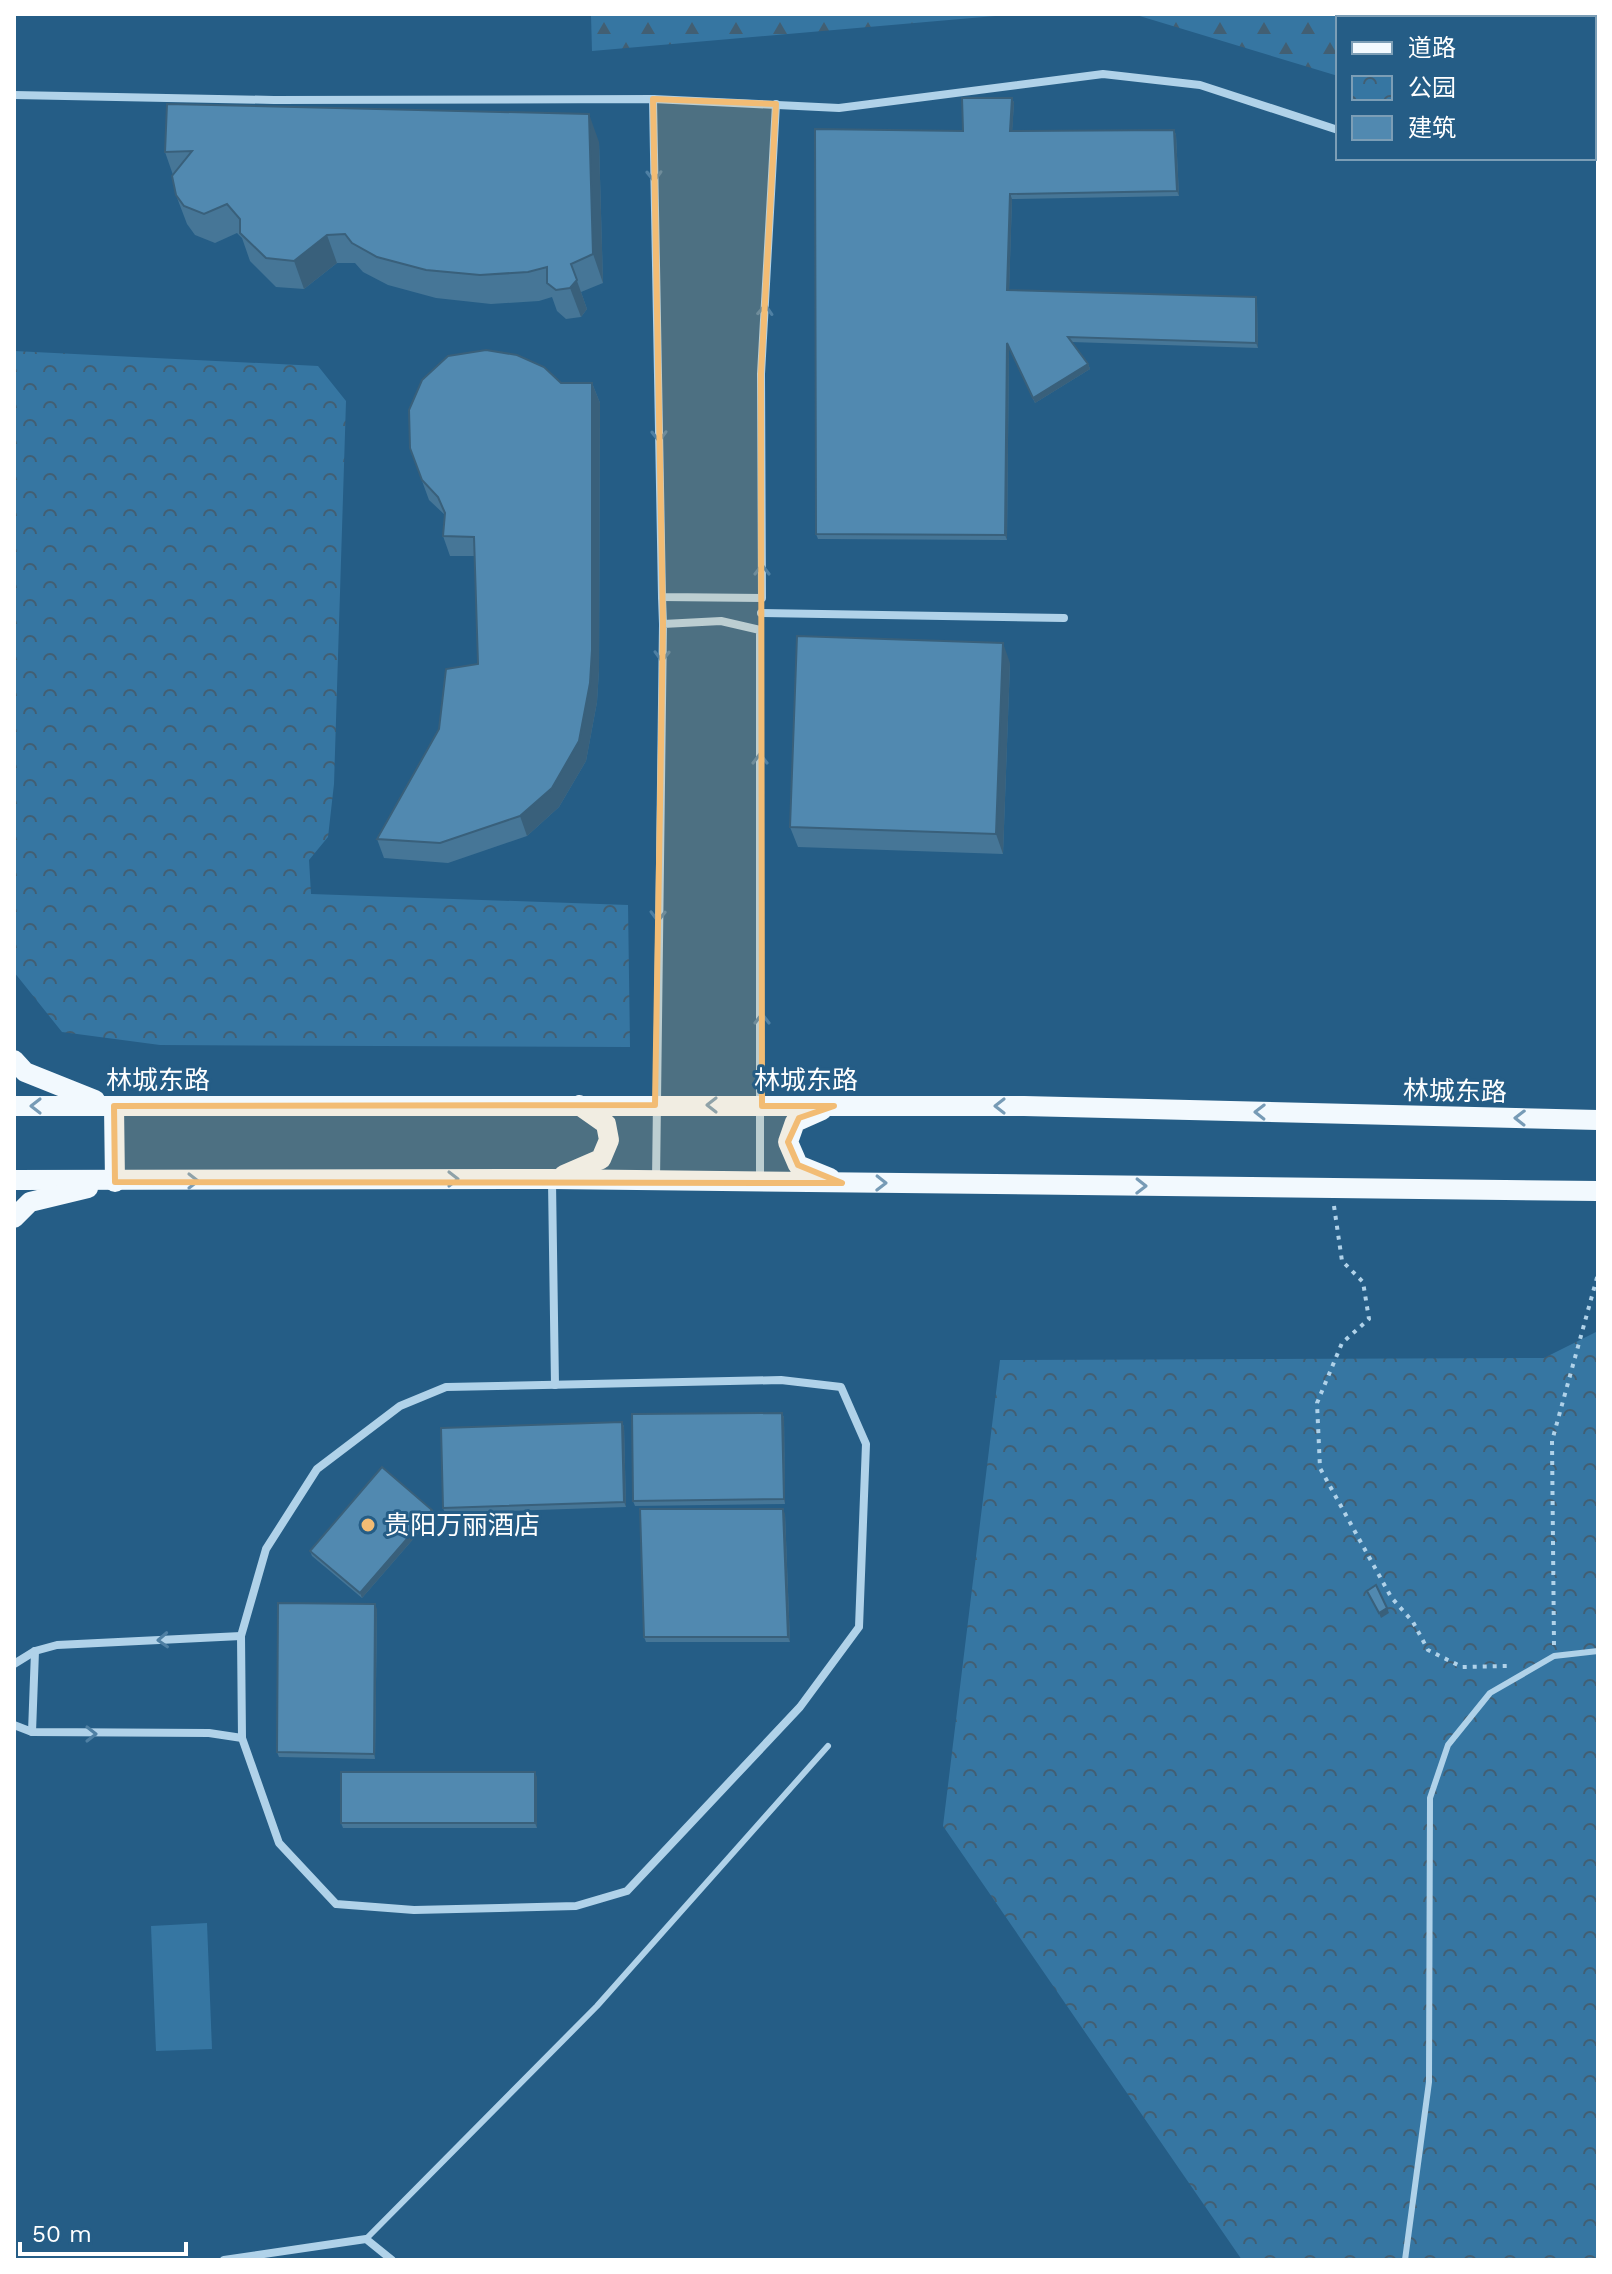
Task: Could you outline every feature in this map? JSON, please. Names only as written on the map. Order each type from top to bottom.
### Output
[{"type":"main road","points":[[14,1060],[25,1072],[58,1088],[114,1106],[115,1182]]},
{"type":"main road","points":[[552,1179],[594,1163],[607,1152],[610,1132],[606,1124],[579,1105]]},
{"type":"main road","name":"林城东路","points":[[14,1106],[1024,1106],[1598,1120]]},
{"type":"main road","points":[[834,1106],[799,1118],[792,1126],[788,1142],[798,1165],[842,1183]]},
{"type":"main road","points":[[14,1180],[552,1179],[1598,1191]]},
{"type":"main road","points":[[14,1218],[30,1202],[115,1182]]},
{"type":"street","points":[[14,95],[274,100],[653,99],[839,108],[1103,74],[1200,85],[1336,129]]},
{"type":"street","points":[[653,99],[663,624],[656,1182]]},
{"type":"street","points":[[760,1181],[761,374],[776,104]]},
{"type":"street","points":[[662,597],[762,598]]},
{"type":"street","points":[[761,613],[1064,618]]},
{"type":"street","points":[[663,624],[721,621],[760,630]]},
{"type":"street","points":[[552,1179],[555,1385]]},
{"type":"street","points":[[781,1380],[841,1387],[866,1444],[859,1627],[800,1707],[627,1891],[576,1906],[414,1910],[336,1904],[279,1843],[242,1738],[241,1636],[266,1549],[317,1469],[400,1406],[446,1387],[555,1385],[781,1380]]},
{"type":"street","points":[[14,1664],[35,1651],[57,1645],[241,1636]]},
{"type":"street","points":[[32,1732],[35,1651]]},
{"type":"street","points":[[14,1725],[32,1732],[209,1733],[242,1738]]},
{"type":"street","points":[[224,2260],[366,2239],[392,2260]]},
{"type":"lane","points":[[1405,2260],[1429,2082],[1430,1798],[1448,1745],[1490,1693],[1554,1656],[1598,1651]]},
{"type":"lane","points":[[366,2239],[597,2006],[828,1746]]},
{"type":"path","points":[[1333,1188],[1337,1245],[1342,1261],[1363,1282],[1369,1319],[1342,1343],[1317,1403],[1320,1468],[1391,1597],[1413,1622],[1428,1650],[1462,1667],[1538,1665]]},
{"type":"path","points":[[1554,1656],[1552,1441],[1598,1274]]},
{"type":"highlighted area","points":[[653,99],[776,104],[761,374],[762,1106],[834,1106],[799,1118],[788,1142],[798,1165],[842,1183],[115,1182],[114,1106],[655,1105],[663,624]]},
{"type":"green space","points":[[591,14],[1018,14],[592,51]]},
{"type":"green space","points":[[1133,14],[1598,14],[1598,91],[1596,16],[1336,16],[1336,75]]},
{"type":"green space","points":[[14,351],[318,366],[346,401],[334,784],[328,837],[309,860],[311,894],[628,905],[630,1047],[160,1045],[62,1032],[14,972]]},
{"type":"green space","points":[[1598,1331],[1598,2260],[1242,2260],[943,1826],[1000,1360],[1544,1358]]},
{"type":"green space","points":[[207,1923],[212,2049],[156,2051],[151,1926]]},
{"type":"building","points":[[962,98],[1012,98],[1010,131],[1174,130],[1177,191],[1010,194],[1007,290],[1256,297],[1256,343],[1068,337],[1088,364],[1033,398],[1007,343],[1005,535],[816,534],[815,129],[963,131]]},
{"type":"building","points":[[167,104],[589,114],[593,254],[571,264],[577,280],[570,288],[556,290],[547,283],[547,267],[528,272],[480,275],[426,270],[377,257],[352,243],[345,234],[327,235],[294,261],[266,258],[240,233],[240,219],[227,204],[204,214],[184,206],[176,195],[172,176],[192,151],[165,152]]},
{"type":"building","points":[[486,350],[517,355],[544,367],[561,383],[592,383],[592,650],[590,683],[579,741],[552,788],[520,816],[440,843],[377,839],[439,729],[446,669],[478,664],[474,537],[443,536],[445,513],[438,497],[422,480],[410,448],[409,410],[422,380],[448,356]]},
{"type":"building","points":[[797,636],[1003,643],[996,834],[790,827]]},
{"type":"building","points":[[782,1413],[784,1499],[633,1501],[632,1414]]},
{"type":"building","points":[[622,1422],[624,1502],[443,1508],[441,1428]]},
{"type":"building","points":[[382,1467],[432,1510],[360,1593],[310,1551]]},
{"type":"building","points":[[640,1509],[783,1509],[788,1637],[644,1637]]},
{"type":"building","points":[[1376,1585],[1387,1608],[1379,1613],[1367,1591]]},
{"type":"building","points":[[278,1603],[375,1604],[374,1754],[277,1752]]},
{"type":"building","points":[[341,1772],[535,1772],[535,1823],[341,1823]]},
{"type":"place","name":"贵阳万丽酒店","points":[[368,1525]]}]
